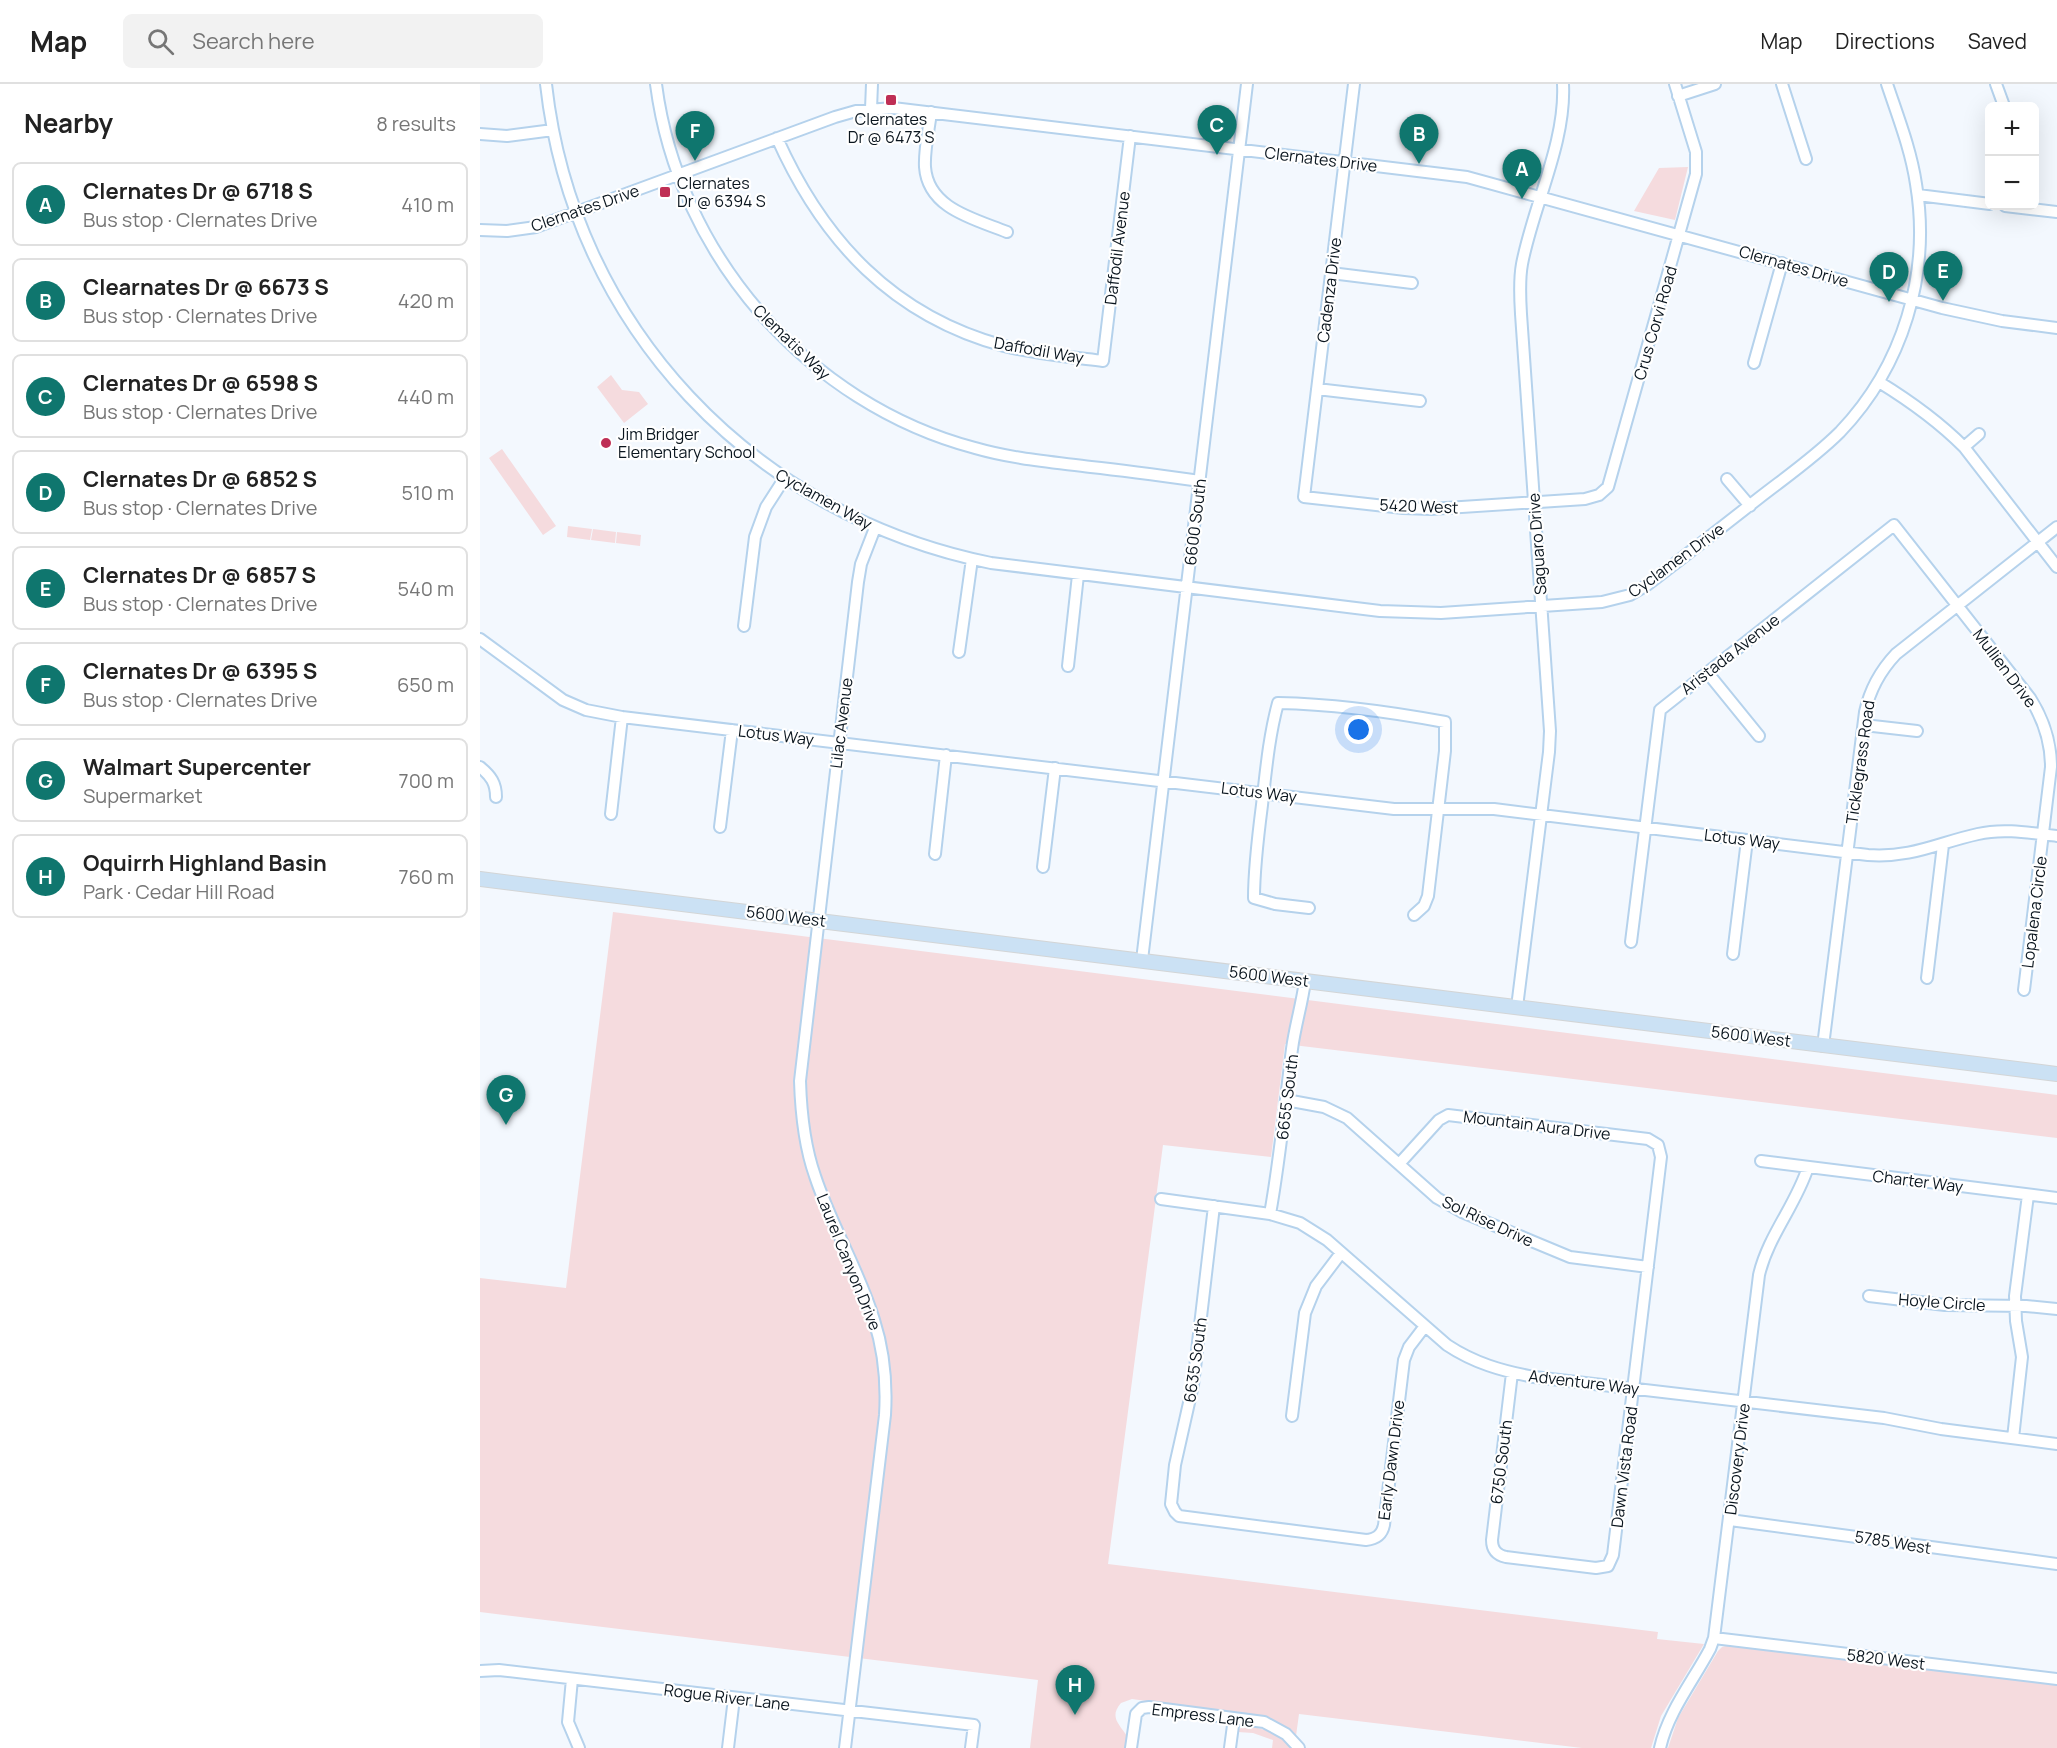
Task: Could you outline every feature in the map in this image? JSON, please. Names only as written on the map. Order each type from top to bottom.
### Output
[{"type":"main road","name":"5600 West","points":[[480,879],[2057,1074]]},
{"type":"street","name":"Cyclamen Way","points":[[546,84],[561,167],[588,243],[613,293],[659,362],[686,394],[750,454],[784,479],[828,505],[909,542],[972,559],[1020,568],[1187,588]]},
{"type":"street","name":"Clematis Way","points":[[656,84],[666,135],[678,175],[705,234],[729,273],[769,324],[834,382],[863,401],[901,420],[936,436],[974,448],[1029,460],[1200,481]]},
{"type":"street","points":[[871,109],[872,84]]},
{"type":"street","name":"6600 South","points":[[1142,960],[1247,84]]},
{"type":"street","name":"Cadenza Drive","points":[[1304,497],[1354,84]]},
{"type":"street","name":"Saguaro Drive","points":[[1517,1007],[1550,731],[1520,296],[1521,277],[1531,229],[1562,117],[1563,84]]},
{"type":"street","name":"Crus Corvi Road","points":[[1535,503],[1593,498],[1608,487],[1696,174],[1697,163],[1693,141],[1675,84]]},
{"type":"street","points":[[1678,96],[1715,84]]},
{"type":"street","points":[[1782,84],[1806,159]]},
{"type":"street","name":"Cyclamen Drive","points":[[1187,588],[1395,612],[1441,613],[1602,602],[1630,595],[1647,585],[1828,443],[1855,414],[1879,382],[1902,334],[1919,264],[1918,195],[1911,158],[1887,84]]},
{"type":"street","points":[[1996,84],[2003,102]]},
{"type":"street","name":"Clernates Drive","points":[[480,230],[526,229],[856,111],[893,108],[1467,177],[1912,300],[1982,317],[2057,328]]},
{"type":"street","points":[[931,112],[925,170],[933,192],[951,209],[1007,232]]},
{"type":"street","points":[[480,134],[507,136],[553,129]]},
{"type":"street","name":"Daffodil Avenue","points":[[1103,361],[1130,136]]},
{"type":"street","name":"Daffodil Way","points":[[777,138],[800,187],[831,233],[854,258],[902,299],[954,328],[999,344],[1032,352],[1103,361]]},
{"type":"street","points":[[1918,195],[1985,203]]},
{"type":"street","points":[[2039,210],[2057,212]]},
{"type":"street","points":[[1754,363],[1782,263]]},
{"type":"street","points":[[1331,273],[1412,283]]},
{"type":"street","points":[[1879,382],[1926,412],[1964,447],[2057,567]]},
{"type":"street","points":[[1317,389],[1420,401]]},
{"type":"street","points":[[1964,447],[1979,434]]},
{"type":"street","points":[[744,626],[755,537],[766,507],[784,479]]},
{"type":"street","points":[[1727,479],[1749,506]]},
{"type":"street","name":"5420 West","points":[[1304,497],[1431,509],[1535,503]]},
{"type":"street","name":"Mullien Drive","points":[[1894,525],[2030,698],[2045,726],[2050,746],[2051,767],[2043,834]]},
{"type":"street","name":"Aristada Avenue","points":[[1631,942],[1660,710],[1894,525]]},
{"type":"street","name":"Ticklegrass Road","points":[[1823,1046],[1864,724],[1870,694],[1883,668],[1896,654],[2057,527]]},
{"type":"street","name":"Lilac Avenue","points":[[818,920],[859,573],[875,528]]},
{"type":"street","points":[[959,652],[972,559]]},
{"type":"street","points":[[1068,666],[1078,575]]},
{"type":"street","name":"Lotus Way","points":[[480,639],[563,700],[586,710],[622,717],[1394,809],[1494,809],[1883,856],[1902,855],[1965,837],[1994,832],[2057,836]]},
{"type":"street","points":[[1707,672],[1759,736]]},
{"type":"street","points":[[1309,908],[1275,904],[1254,898],[1254,874],[1263,793],[1272,726],[1278,703],[1313,705],[1445,722],[1445,751],[1428,896],[1424,906],[1414,915]]},
{"type":"street","points":[[611,814],[622,717]]},
{"type":"street","points":[[1864,724],[1917,731]]},
{"type":"street","points":[[720,828],[732,729]]},
{"type":"street","points":[[935,854],[946,755]]},
{"type":"street","points":[[480,767],[493,779],[496,797]]},
{"type":"street","points":[[1043,867],[1055,768]]},
{"type":"street","name":"Lopalena Circle","points":[[2024,990],[2043,834]]},
{"type":"street","points":[[1732,954],[1747,840]]},
{"type":"street","points":[[1927,978],[1943,845]]},
{"type":"street","name":"Laurel Canyon Drive","points":[[818,920],[801,1065],[804,1132],[820,1190],[875,1320],[882,1351],[885,1383],[885,1415],[845,1748]]},
{"type":"street","name":"6655 South","points":[[1270,1214],[1293,1041],[1301,1011],[1305,981]]},
{"type":"street","name":"Sol Rise Drive","points":[[1286,1100],[1317,1105],[1353,1122],[1449,1206],[1558,1252],[1582,1259],[1648,1267]]},
{"type":"street","name":"Mountain Aura Drive","points":[[1400,1164],[1439,1120],[1448,1115],[1648,1139],[1658,1145]]},
{"type":"street","name":"Dawn Vista Road","points":[[1495,1551],[1506,1557],[1596,1568],[1605,1567],[1610,1563],[1613,1555],[1661,1157],[1658,1145]]},
{"type":"street","name":"Charter Way","points":[[1761,1161],[2057,1198]]},
{"type":"street","name":"Discovery Drive","points":[[1660,1748],[1664,1731],[1714,1638],[1759,1275],[1762,1262],[1802,1185],[1808,1167]]},
{"type":"street","points":[[2013,1438],[2022,1357],[2015,1306],[2028,1194]]},
{"type":"street","name":"Adventure Way","points":[[1161,1199],[1270,1214],[1291,1219],[1309,1228],[1447,1345],[1486,1366],[1512,1373],[1884,1418],[1931,1428],[2057,1444]]},
{"type":"street","name":"6635 South","points":[[1175,1512],[1171,1504],[1175,1465],[1193,1385],[1214,1206]]},
{"type":"street","points":[[1292,1416],[1305,1313],[1316,1286],[1341,1253]]},
{"type":"street","name":"Hoyle Circle","points":[[1869,1296],[1945,1305],[2057,1309]]},
{"type":"street","name":"Early Dawn Drive","points":[[1175,1512],[1182,1517],[1366,1540],[1378,1537],[1384,1525],[1404,1360],[1409,1347],[1425,1326]]},
{"type":"street","name":"6750 South","points":[[1495,1551],[1492,1540],[1512,1373]]},
{"type":"street","name":"5785 West","points":[[1730,1520],[2057,1564]]},
{"type":"street","name":"5820 West","points":[[1714,1638],[2057,1679]]},
{"type":"street","name":"Rogue River Lane","points":[[480,1671],[499,1670],[974,1725],[971,1748]]},
{"type":"street","points":[[572,1679],[568,1722],[579,1748]]},
{"type":"street","points":[[728,1748],[734,1698]]},
{"type":"street","name":"Empress Lane","points":[[1131,1748],[1136,1714],[1142,1708],[1149,1707],[1270,1724],[1290,1737],[1299,1748]]},
{"type":"street","points":[[1230,1748],[1234,1718]]},
{"type":"shaded area","points":[[1688,167],[1675,220],[1634,211],[1659,168]]},
{"type":"shaded area","points":[[611,375],[622,390],[639,392],[648,404],[624,423],[597,387]]},
{"type":"shaded area","points":[[502,449],[556,526],[543,535],[489,458]]},
{"type":"shaded area","points":[[568,526],[592,529],[590,540],[567,537]]},
{"type":"shaded area","points":[[593,529],[616,532],[615,543],[591,540]]},
{"type":"shaded area","points":[[617,532],[641,535],[640,546],[616,543]]},
{"type":"shaded area","points":[[613,912],[2057,1095],[2057,1138],[1285,1044],[1271,1157],[1163,1145],[1108,1564],[1658,1632],[1657,1639],[1704,1644],[1661,1716],[1651,1748],[1582,1748],[1299,1714],[1296,1736],[1281,1724],[1262,1717],[1132,1699],[1121,1703],[1116,1712],[1116,1720],[1127,1736],[1126,1748],[1030,1748],[1038,1680],[480,1612],[480,1278],[566,1288]]},
{"type":"shaded area","points":[[1729,1645],[2057,1685],[2057,1748],[1668,1748],[1678,1718],[1718,1651]]},
{"type":"shaded area","points":[[1246,1726],[1271,1732],[1292,1748],[1272,1748],[1273,1740],[1253,1733],[1238,1732]]},
{"type":"place","name":"Clernates Dr @ 6473 S","points":[[891,100]]},
{"type":"place","name":"Clernates Dr @ 6598 S","points":[[1217,155]]},
{"type":"place","name":"Clernates Dr @ 6395 S","points":[[695,161]]},
{"type":"place","name":"Clearnates Dr @ 6673 S","points":[[1419,164]]},
{"type":"place","name":"Clernates Dr @ 6394 S","points":[[665,192]]},
{"type":"place","name":"Clernates Dr @ 6718 S","points":[[1522,199]]},
{"type":"place","name":"Clernates Dr @ 6857 S","points":[[1943,301]]},
{"type":"place","name":"Clernates Dr @ 6852 S","points":[[1889,302]]},
{"type":"place","name":"Jim Bridger Elementary School","points":[[606,443]]},
{"type":"place","name":"Walmart Supercenter","points":[[506,1125]]},
{"type":"place","name":"Oquirrh Highland Basin","points":[[1075,1715]]}]
